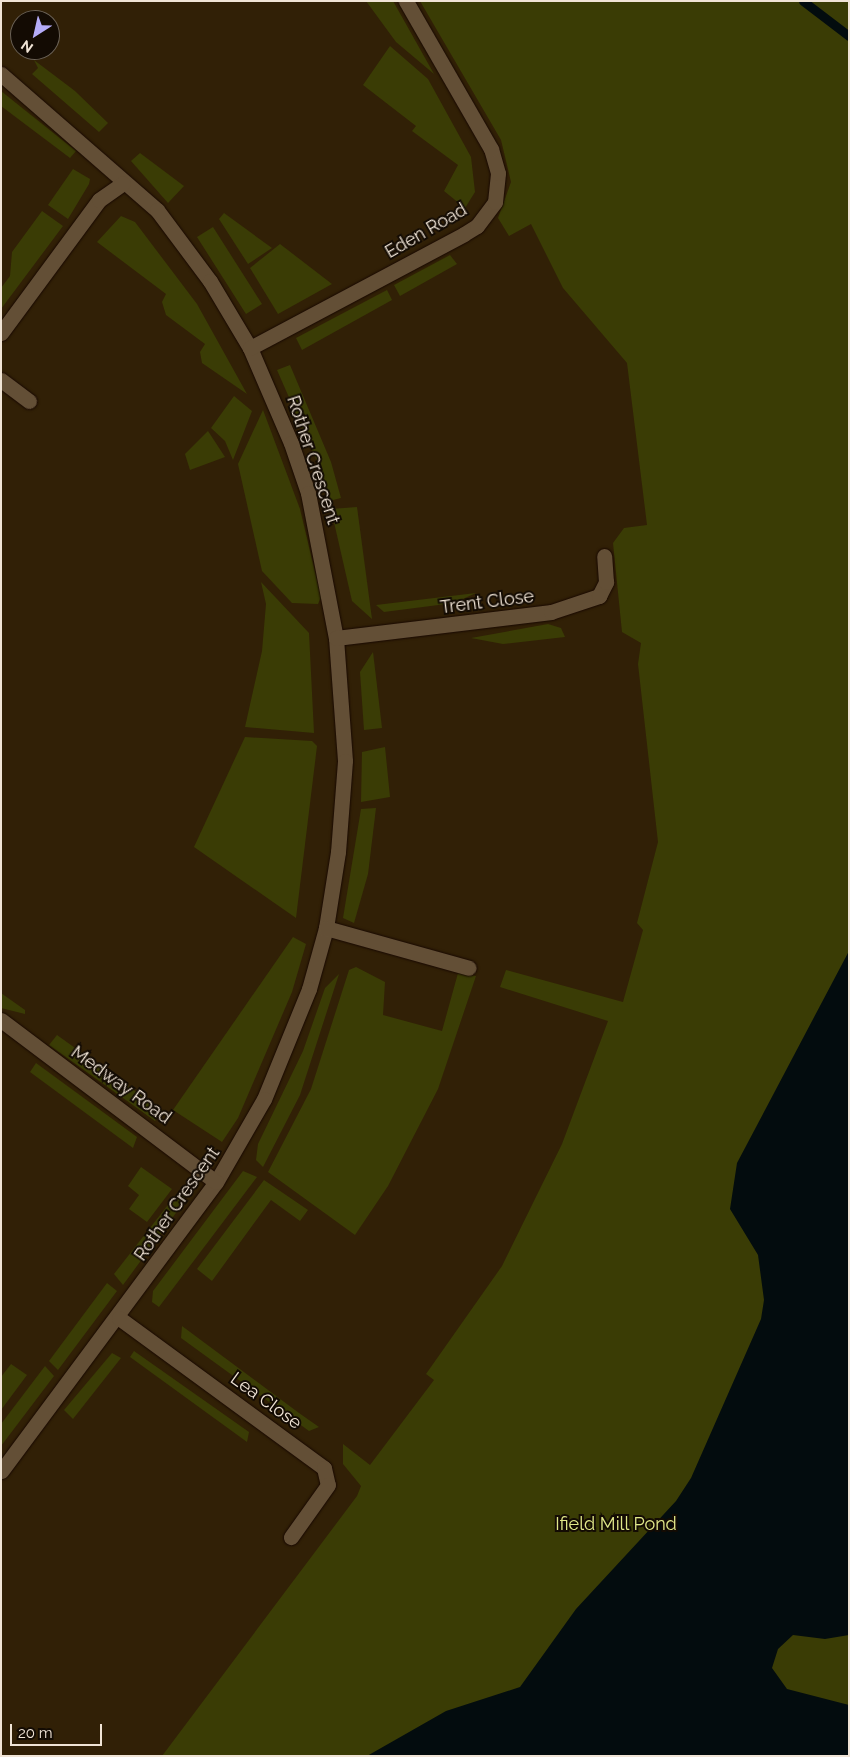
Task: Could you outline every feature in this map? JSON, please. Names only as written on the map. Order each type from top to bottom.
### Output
[{"type":"street","name":"Eden Road","points":[[250,348],[464,234],[477,226],[495,202],[498,173],[491,149],[406,1]]},
{"type":"street","name":"Rother Crescent","points":[[1,74],[52,115],[171,228],[250,348],[292,442],[308,494],[336,638],[345,761],[338,852],[326,928],[286,1050],[235,1154],[119,1318],[1,1471]]},
{"type":"street","points":[[1,334],[99,200],[123,183]]},
{"type":"street","points":[[1,380],[29,401]]},
{"type":"street","name":"Trent Close","points":[[336,638],[551,612],[599,596],[606,582],[604,556]]},
{"type":"street","points":[[326,928],[469,968]]},
{"type":"street","name":"Medway Road","points":[[1,1020],[216,1182]]},
{"type":"street","name":"Lea Close","points":[[119,1318],[324,1468],[328,1485],[291,1537]]},
{"type":"green space","points":[[366,1],[393,1],[434,74],[396,42]]},
{"type":"green space","name":"Ifield Mill Pond","points":[[420,1],[849,1],[849,1756],[162,1756],[357,1496],[361,1486],[343,1464],[343,1444],[370,1465],[434,1380],[426,1374],[502,1266],[562,1144],[608,1021],[500,987],[506,970],[623,1002],[643,930],[637,923],[658,842],[638,664],[641,643],[622,632],[613,543],[624,528],[647,525],[627,363],[563,288],[531,224],[509,236],[498,218],[511,182],[501,140]]},
{"type":"green space","points":[[390,46],[428,79],[471,157],[475,192],[465,208],[444,191],[458,165],[412,131],[416,126],[363,85]]},
{"type":"green space","points":[[34,60],[75,91],[108,123],[99,132],[32,74],[38,68]]},
{"type":"green space","points":[[1,91],[76,151],[70,158],[1,106]]},
{"type":"green space","points":[[140,153],[184,186],[168,203],[131,161]]},
{"type":"green space","points":[[73,169],[90,179],[89,184],[68,219],[48,205]]},
{"type":"green space","points":[[42,211],[63,226],[1,309],[1,288],[10,276],[12,252]]},
{"type":"green space","points":[[224,213],[272,248],[248,264],[219,219]]},
{"type":"green space","points":[[121,216],[135,222],[197,304],[247,394],[202,363],[200,352],[205,344],[166,315],[162,302],[166,294],[97,242]]},
{"type":"green space","points":[[213,227],[262,304],[246,314],[197,237]]},
{"type":"green space","points":[[280,244],[332,284],[278,314],[250,268]]},
{"type":"green space","points":[[450,255],[457,264],[400,296],[394,285]]},
{"type":"green space","points":[[387,290],[392,300],[302,350],[296,338]]},
{"type":"green space","points":[[290,365],[331,462],[341,498],[329,501],[319,466],[277,370]]},
{"type":"green space","points":[[234,396],[252,411],[233,460],[225,441],[211,428]]},
{"type":"green space","points":[[263,410],[300,509],[321,597],[318,604],[292,603],[262,571],[238,464]]},
{"type":"green space","points":[[208,431],[225,457],[190,470],[185,454]]},
{"type":"green space","points":[[357,507],[372,619],[352,601],[331,509]]},
{"type":"green space","points":[[261,582],[309,633],[314,733],[245,727],[262,651],[266,604]]},
{"type":"green space","points":[[476,593],[454,603],[384,612],[376,605]]},
{"type":"green space","points":[[548,624],[561,628],[565,637],[503,644],[471,638]]},
{"type":"green space","points":[[373,652],[382,728],[364,730],[360,672]]},
{"type":"green space","points":[[245,737],[312,741],[317,746],[296,918],[194,847]]},
{"type":"green space","points":[[385,747],[390,797],[361,802],[362,752]]},
{"type":"green space","points":[[376,808],[368,874],[354,923],[343,918],[361,809]]},
{"type":"green space","points":[[293,937],[306,944],[292,992],[238,1118],[222,1142],[173,1110]]},
{"type":"green space","points":[[356,967],[385,982],[383,1015],[442,1031],[458,973],[476,976],[438,1089],[388,1186],[355,1235],[268,1172],[311,1089],[349,970]]},
{"type":"green space","points":[[339,974],[300,1095],[263,1167],[256,1160],[258,1144],[303,1051],[325,988]]},
{"type":"green space","points":[[1,993],[25,1010],[25,1014],[1,1008]]},
{"type":"green space","points":[[57,1035],[163,1111],[155,1121],[49,1045]]},
{"type":"green space","points":[[36,1063],[137,1137],[133,1148],[30,1072]]},
{"type":"green space","points":[[141,1167],[172,1189],[147,1222],[129,1209],[139,1195],[128,1186]]},
{"type":"green space","points":[[243,1171],[257,1177],[159,1307],[152,1302],[153,1291]]},
{"type":"green space","points":[[264,1180],[308,1210],[300,1221],[271,1200],[212,1281],[197,1269]]},
{"type":"green space","points":[[178,1192],[185,1197],[181,1206],[123,1285],[114,1274]]},
{"type":"green space","points":[[107,1283],[117,1291],[58,1370],[49,1361]]},
{"type":"green space","points":[[182,1326],[319,1427],[309,1431],[181,1338]]},
{"type":"green space","points":[[134,1351],[249,1432],[247,1442],[130,1357]]},
{"type":"green space","points":[[112,1353],[121,1358],[73,1419],[64,1410]]},
{"type":"green space","points":[[11,1364],[27,1375],[1,1410],[1,1377]]},
{"type":"green space","points":[[45,1366],[54,1376],[1,1446],[1,1424]]},
{"type":"shaded area","points":[[849,951],[849,1635],[825,1639],[793,1635],[778,1649],[772,1668],[787,1689],[849,1705],[849,1756],[367,1756],[446,1711],[520,1687],[576,1609],[676,1501],[691,1478],[761,1319],[764,1300],[758,1255],[730,1209],[737,1163]]},
{"type":"waterway","points":[[803,1],[849,36]]}]
